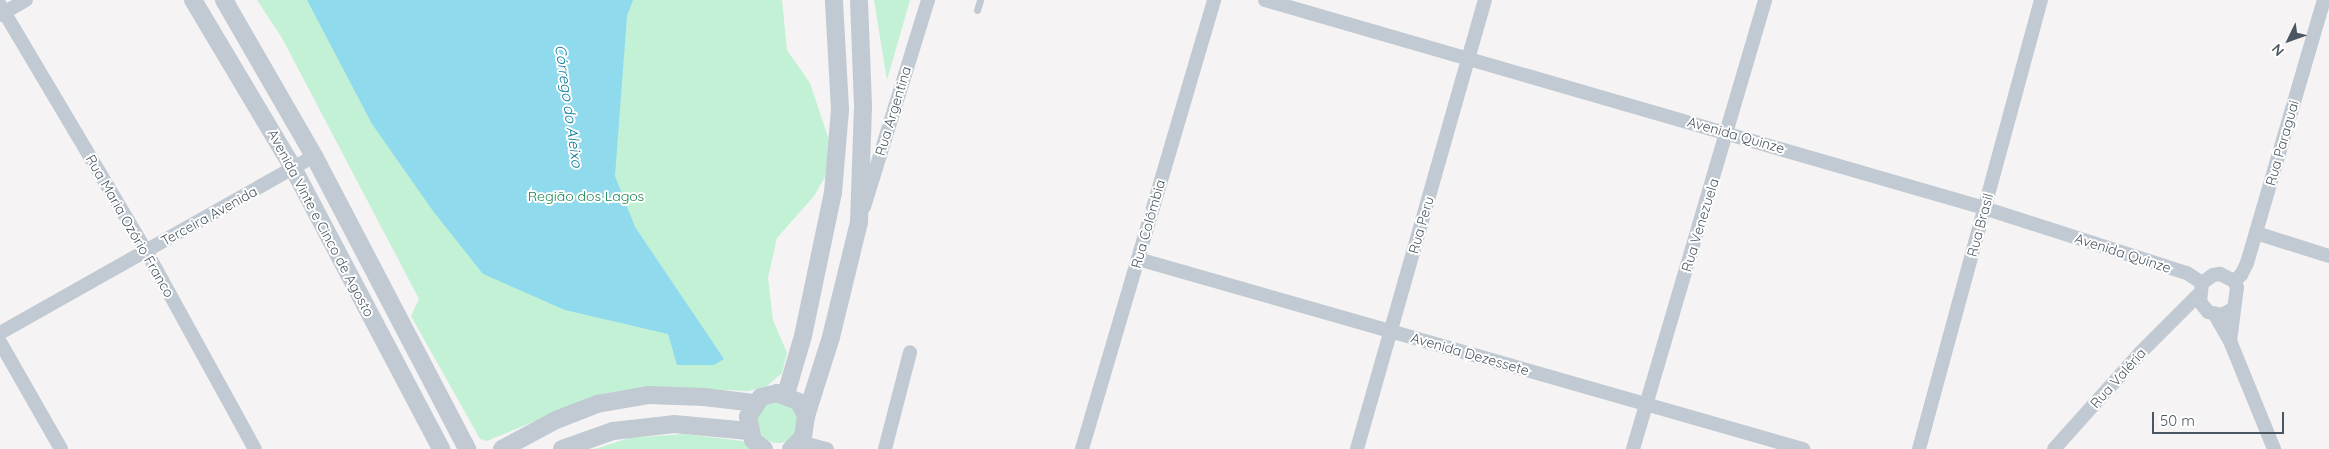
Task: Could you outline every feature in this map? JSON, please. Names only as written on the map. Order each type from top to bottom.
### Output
[{"type":"street","points":[[2,11],[26,0]]},
{"type":"street","name":"Avenida Vinte e Cinco de Agosto","points":[[193,0],[293,168],[441,449]]},
{"type":"street","name":"Avenida Vinte e Cinco de Agosto","points":[[224,0],[314,156],[467,449]]},
{"type":"street","points":[[786,394],[803,336],[833,193],[840,109],[834,0]]},
{"type":"street","points":[[827,449],[795,446],[805,431],[806,416],[831,337],[859,222],[863,105],[859,0]]},
{"type":"street","name":"Rua Argentina","points":[[859,222],[928,0]]},
{"type":"street","name":"Rua Colômbia","points":[[1082,449],[1214,0]]},
{"type":"street","name":"Avenida Quinze","points":[[1265,0],[1984,208],[2187,273],[2201,296]]},
{"type":"street","name":"Rua Peru","points":[[1357,449],[1485,0]]},
{"type":"street","name":"Rua Venezuela","points":[[1633,449],[1765,0]]},
{"type":"street","name":"Rua Brasil","points":[[1919,449],[2041,0]]},
{"type":"street","name":"Rua Paraguai","points":[[2234,281],[2245,268],[2324,0]]},
{"type":"street","name":"Rua Maria Ozório Franco","points":[[2,11],[146,251],[255,449]]},
{"type":"street","name":"Terceira Avenida","points":[[0,333],[314,156]]},
{"type":"street","points":[[2256,233],[2329,256]]},
{"type":"street","name":"Avenida Dezessete","points":[[1138,259],[1803,449]]},
{"type":"street","points":[[2230,341],[2234,308],[2239,295],[2234,281],[2220,274],[2213,275],[2201,296],[2230,341],[2274,449]]},
{"type":"street","name":"Rua Valéria","points":[[2054,449],[2183,308],[2201,296]]},
{"type":"street","points":[[2215,315],[2234,308]]},
{"type":"street","points":[[0,342],[61,449]]},
{"type":"street","points":[[885,449],[910,352]]},
{"type":"street","points":[[764,449],[749,431],[748,417],[754,403],[769,394],[786,394],[799,402],[806,416]]},
{"type":"street","points":[[502,449],[556,420],[597,404],[649,395],[704,397],[754,403]]},
{"type":"street","points":[[562,449],[613,430],[674,424],[749,431]]},
{"type":"lane","points":[[977,10],[980,0]]},
{"type":"green space","name":"Região dos Lagos","points":[[257,0],[782,0],[787,50],[810,83],[830,143],[825,177],[814,196],[777,238],[768,278],[773,320],[787,353],[782,373],[767,386],[748,391],[652,387],[576,404],[487,441],[480,439],[411,316],[419,299],[282,38]]},
{"type":"green space","points":[[874,0],[910,0],[887,80]]},
{"type":"green space","points":[[774,401],[782,401],[793,407],[799,422],[793,437],[782,443],[774,443],[763,437],[757,426],[757,418],[763,407]]},
{"type":"green space","points":[[684,434],[750,442],[757,449],[595,449],[629,438]]},
{"type":"water","name":"Córrego do Aleixo","points":[[307,0],[633,0],[627,16],[615,176],[635,227],[724,359],[714,365],[677,365],[668,334],[565,310],[483,274],[433,211],[372,124]]}]
